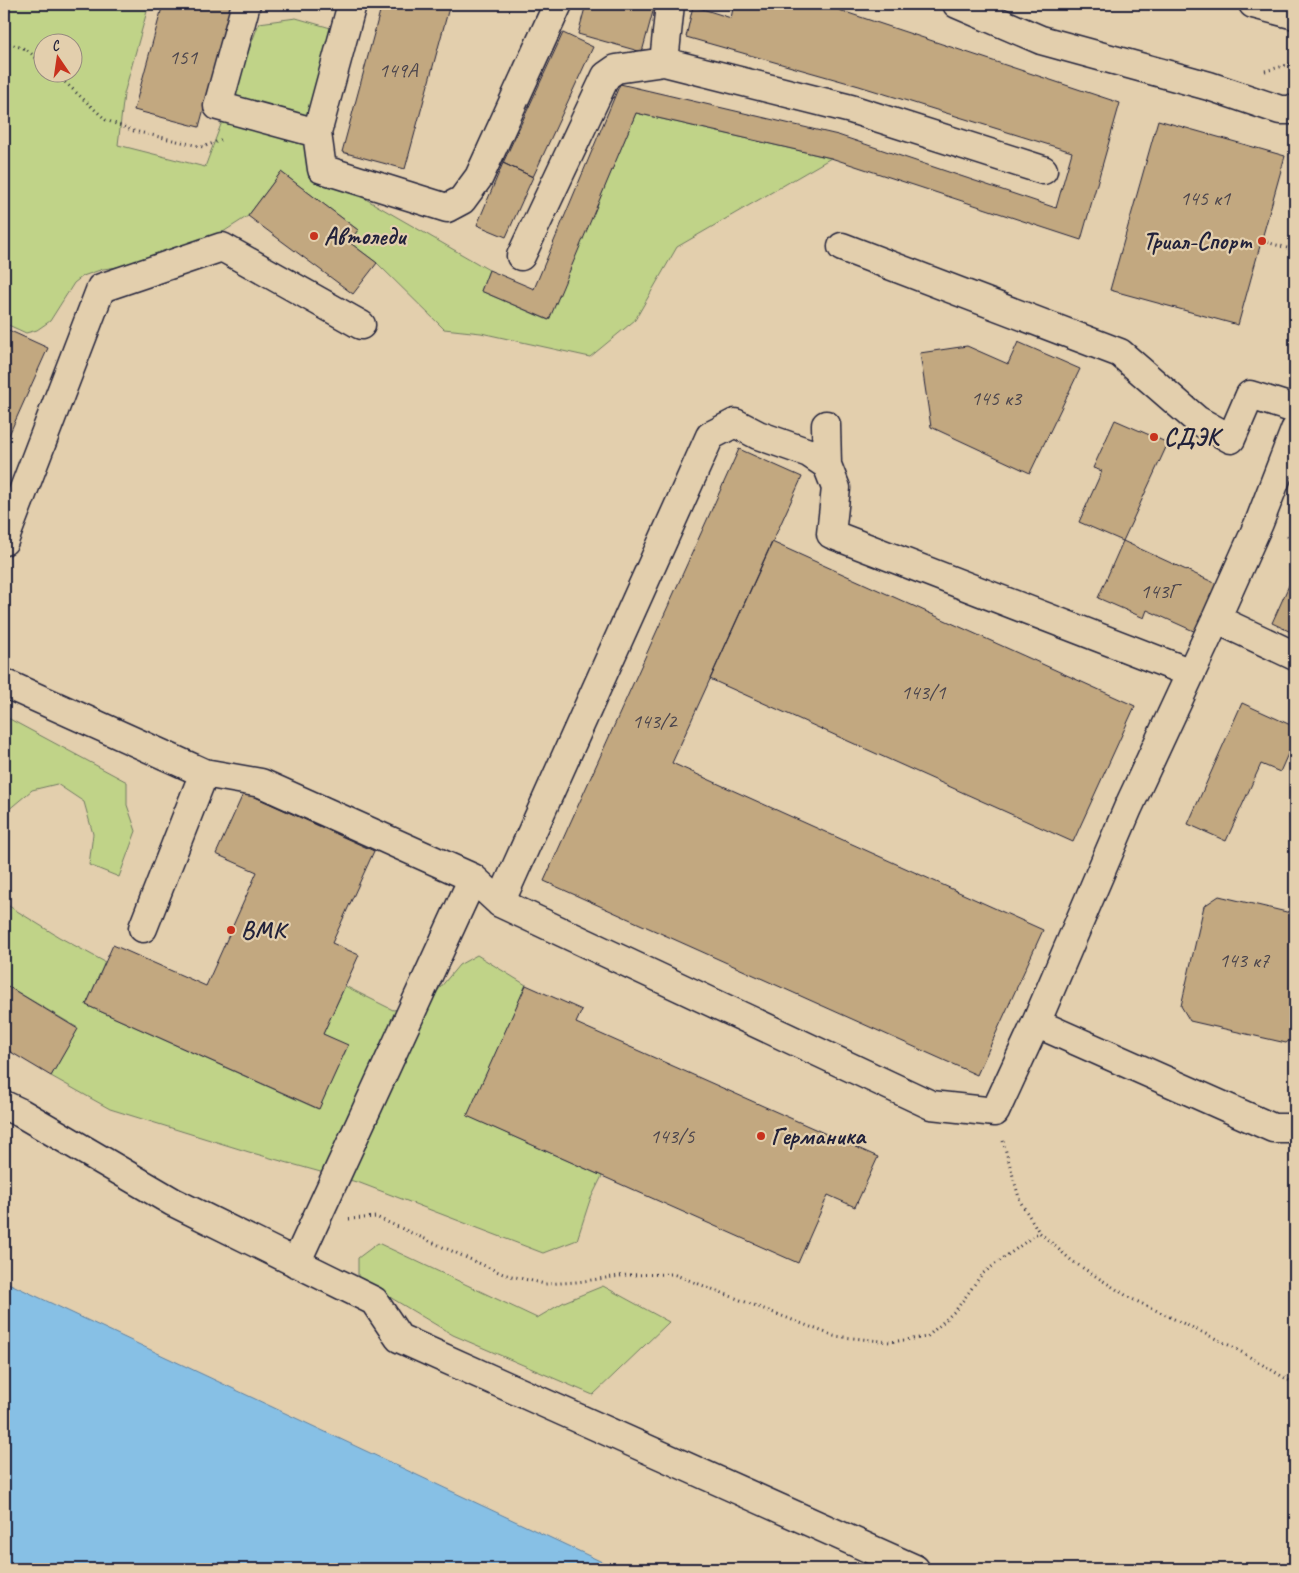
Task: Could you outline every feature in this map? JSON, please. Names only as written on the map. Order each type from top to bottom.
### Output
[{"type":"lane","points":[[246,4],[218,106],[317,133]]},
{"type":"lane","points":[[352,4],[317,133],[322,169],[448,208],[462,200],[479,177],[558,4]]},
{"type":"lane","points":[[664,62],[670,4]]},
{"type":"lane","points":[[956,4],[1041,40],[1208,86],[1280,110],[1295,110]]},
{"type":"lane","points":[[1253,4],[1295,15]]},
{"type":"lane","points":[[521,256],[606,76],[616,69],[664,62],[851,109],[1043,170]]},
{"type":"lane","points":[[4,541],[101,288],[222,247],[361,325]]},
{"type":"lane","points":[[842,247],[1120,353],[1197,420],[1231,439],[1250,395],[1295,409]]},
{"type":"lane","points":[[500,903],[710,436],[735,422],[758,435],[809,453],[827,465]]},
{"type":"lane","points":[[826,425],[827,465],[836,488],[831,534],[1191,673]]},
{"type":"lane","points":[[4,682],[48,692],[204,773],[235,768],[261,783],[473,878],[500,903],[931,1105],[995,1112],[1036,1023],[1128,808],[1259,523],[1295,430]]},
{"type":"lane","points":[[1216,619],[1295,656]]},
{"type":"lane","points":[[143,928],[204,773]]},
{"type":"lane","points":[[296,1262],[473,878]]},
{"type":"lane","points":[[1036,1023],[1273,1128],[1295,1128]]},
{"type":"lane","points":[[4,1105],[21,1113],[173,1202],[374,1301],[398,1338],[915,1569]]},
{"type":"path","points":[[4,42],[26,49],[32,54]]},
{"type":"path","points":[[65,82],[106,120],[134,131],[203,147],[220,141],[243,113]]},
{"type":"path","points":[[1262,241],[1295,250]]},
{"type":"path","points":[[995,1112],[1020,1201],[1039,1232],[1072,1261],[1130,1298],[1233,1346],[1295,1384]]},
{"type":"path","points":[[315,1221],[376,1217],[503,1274],[544,1284],[578,1282],[627,1275],[674,1274],[834,1336],[890,1342],[927,1337],[956,1310],[982,1274],[1039,1232]]},
{"type":"green space","points":[[4,4],[149,4],[124,94],[118,145],[205,167],[259,23],[296,18],[355,35],[324,157],[336,182],[489,270],[481,291],[548,320],[636,113],[831,158],[677,247],[635,320],[590,357],[481,333],[444,329],[377,263],[349,242],[358,230],[281,172],[248,216],[209,241],[132,265],[103,269],[83,276],[74,283],[50,321],[37,330],[26,333],[4,323]]},
{"type":"green space","points":[[4,716],[127,782],[127,805],[136,831],[119,877],[89,865],[93,834],[84,802],[57,784],[32,790],[7,811],[4,804]]},
{"type":"green space","points":[[4,903],[59,937],[105,962],[86,1005],[318,1109],[348,1046],[323,1034],[345,986],[393,1010],[425,1006],[459,965],[477,955],[526,985],[468,1116],[602,1176],[590,1200],[577,1240],[543,1253],[360,1183],[249,1152],[110,1109],[51,1076],[78,1028],[4,984]]},
{"type":"green space","points":[[378,1243],[537,1318],[564,1302],[603,1286],[669,1322],[593,1395],[453,1335],[358,1278],[358,1258]]},
{"type":"water","points":[[4,1281],[617,1569],[4,1569]]},
{"type":"building","points":[[163,4],[232,4],[199,127],[134,110]]},
{"type":"building","points":[[382,4],[450,4],[405,169],[342,152]]},
{"type":"building","points":[[586,4],[655,4],[642,52],[578,34]]},
{"type":"building","points":[[734,4],[821,4],[1120,103],[1081,240],[831,158],[636,113],[549,320],[481,291],[489,270],[534,289],[620,84],[838,135],[1056,208],[1072,152],[859,86],[686,37],[693,6],[731,18]]},
{"type":"building","points":[[563,33],[593,47],[533,177],[503,163]]},
{"type":"building","points":[[1158,120],[1285,156],[1238,325],[1110,290]]},
{"type":"building","points":[[503,163],[533,177],[506,237],[477,225]]},
{"type":"building","name":"Автоледи","points":[[281,172],[358,230],[349,242],[377,263],[353,294],[248,216]]},
{"type":"building","points":[[4,328],[48,348],[4,446]]},
{"type":"building","points":[[1018,342],[1080,369],[1030,473],[931,427],[920,353],[967,346],[1008,364]]},
{"type":"building","points":[[1115,420],[1168,443],[1123,541],[1079,522],[1102,471],[1093,468]]},
{"type":"building","points":[[739,449],[802,477],[672,763],[1043,930],[977,1075],[544,881]]},
{"type":"building","points":[[1123,541],[1219,585],[1198,633],[1147,610],[1144,618],[1098,598]]},
{"type":"building","points":[[772,542],[1135,706],[1073,842],[710,679]]},
{"type":"building","points":[[1295,572],[1295,634],[1272,623]]},
{"type":"building","points":[[1242,703],[1295,727],[1295,738],[1280,772],[1261,764],[1226,841],[1188,824]]},
{"type":"building","points":[[244,792],[374,851],[332,943],[359,955],[323,1034],[348,1045],[319,1109],[86,1005],[113,945],[206,986],[257,872],[216,854]]},
{"type":"building","points":[[1219,896],[1295,914],[1295,1036],[1286,1043],[1190,1021],[1181,1006],[1204,906]]},
{"type":"building","points":[[4,984],[78,1029],[51,1076],[4,1048]]},
{"type":"building","points":[[526,985],[582,1010],[576,1023],[878,1157],[855,1207],[828,1195],[798,1263],[467,1116]]},
{"type":"place","name":"Автоледи","points":[[314,236]]},
{"type":"place","name":"Триал-Спорт","points":[[1262,241]]},
{"type":"place","name":"СДЭК","points":[[1154,437]]},
{"type":"place","name":"ВМК","points":[[231,930]]},
{"type":"place","name":"Германика","points":[[761,1136]]}]
